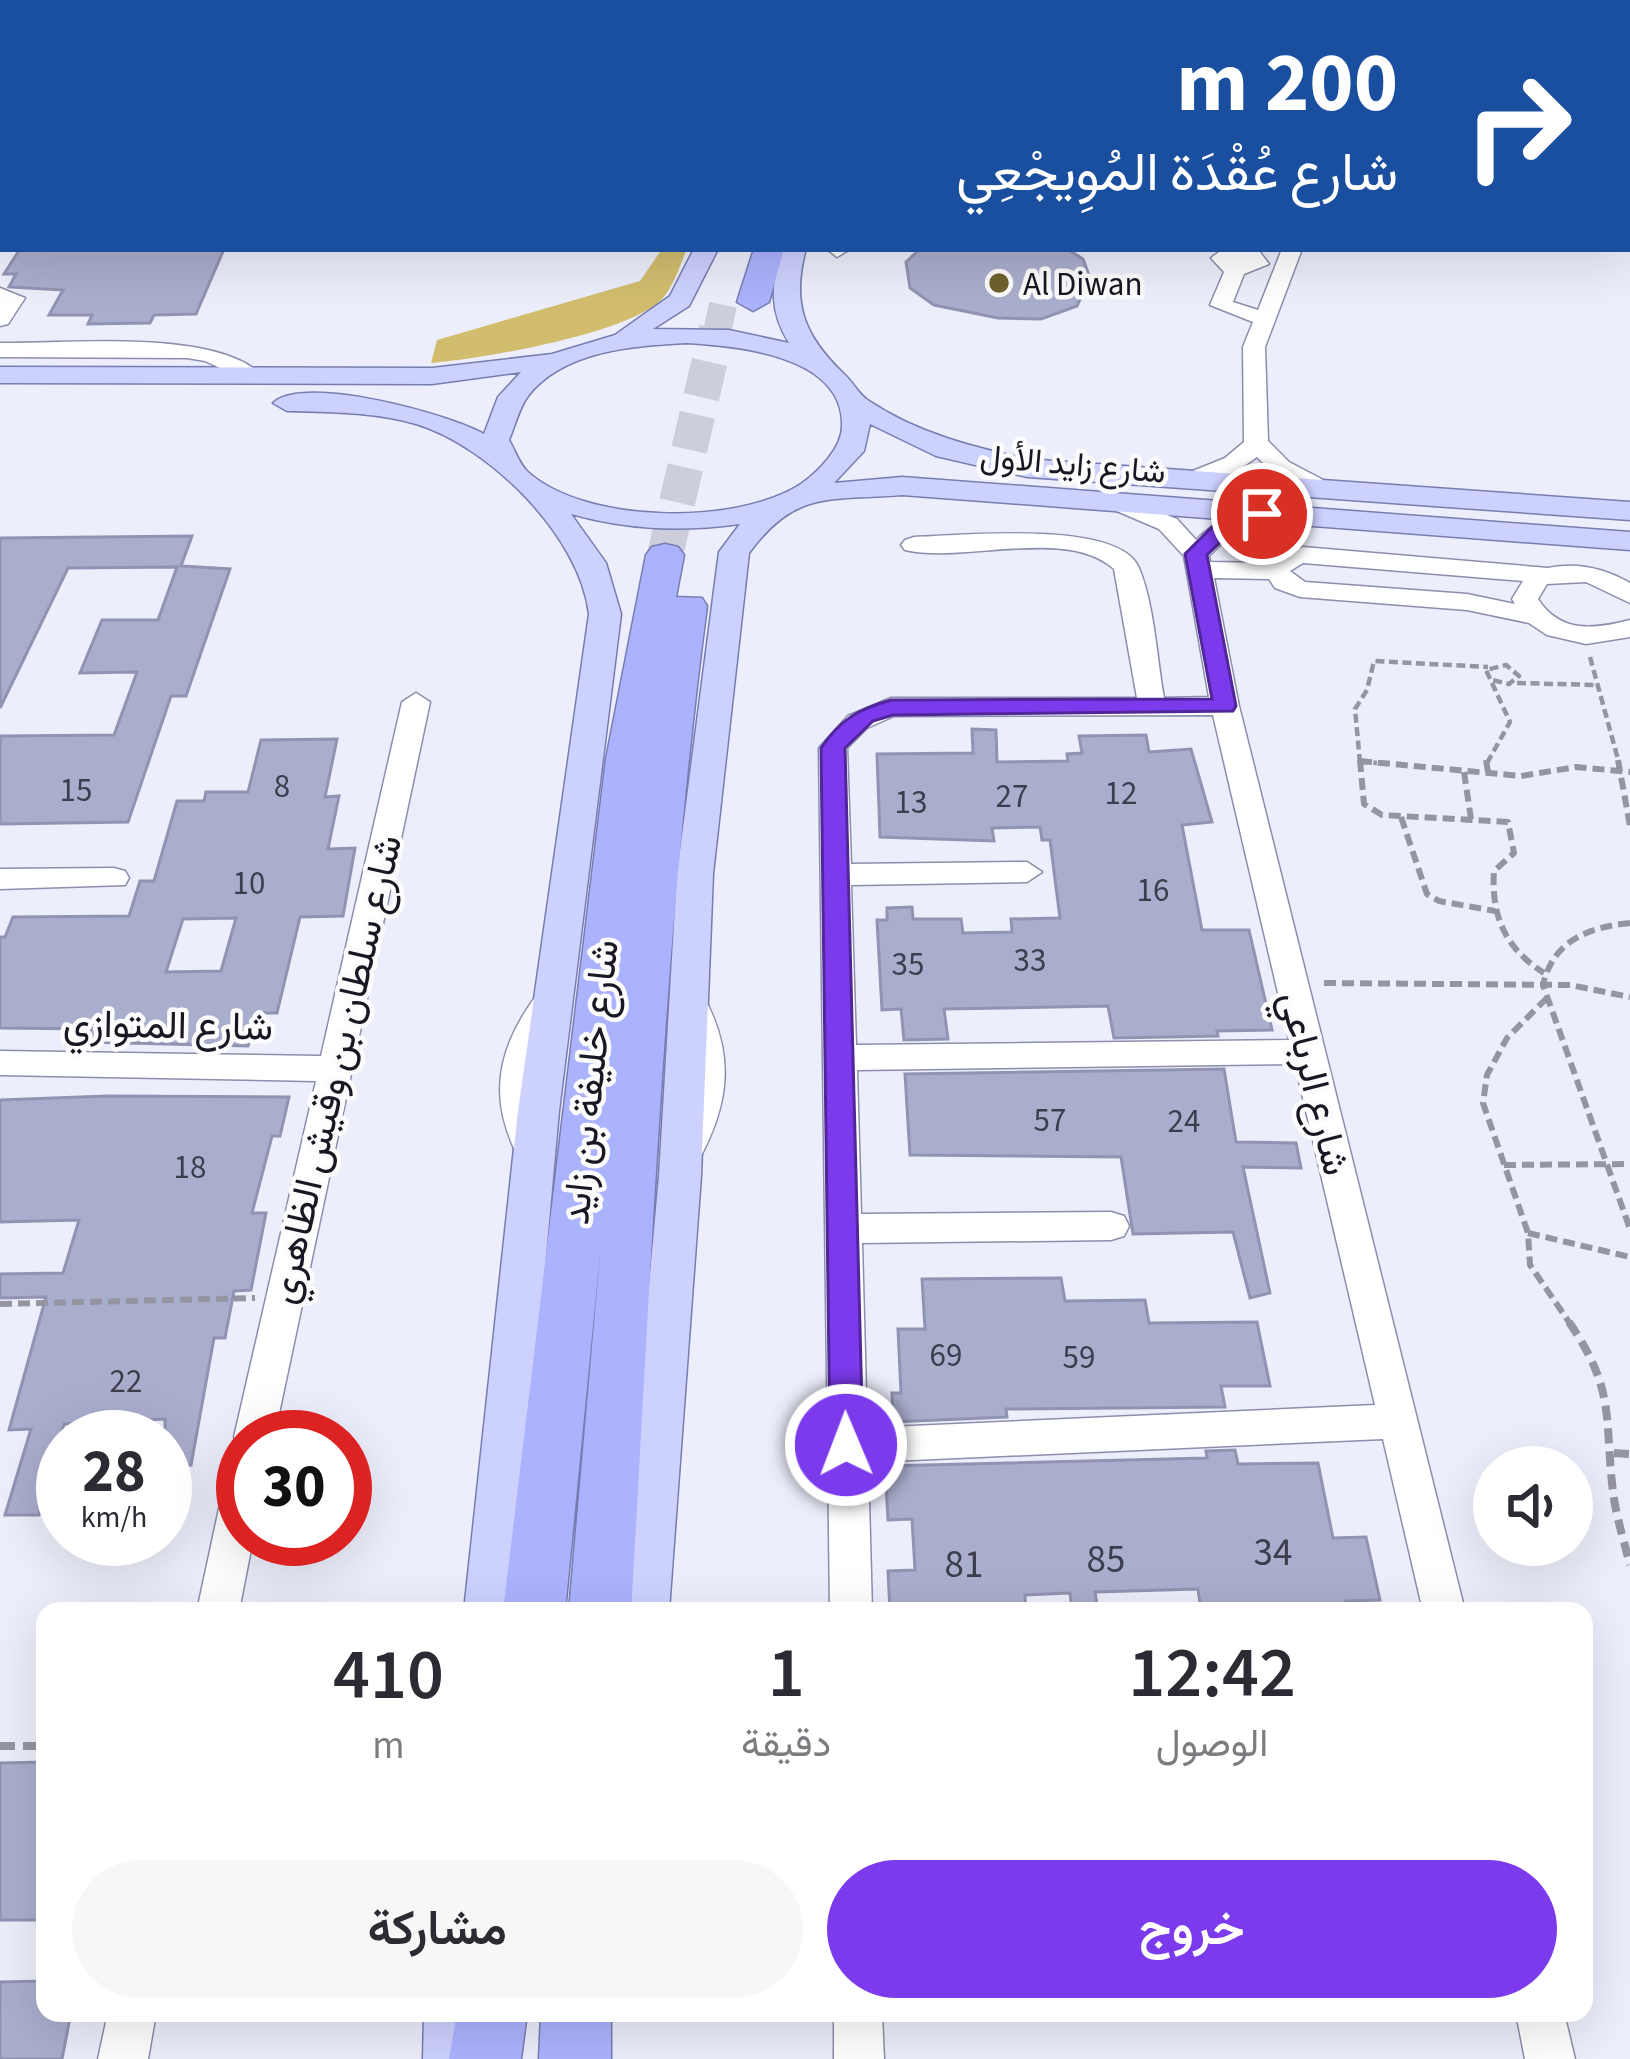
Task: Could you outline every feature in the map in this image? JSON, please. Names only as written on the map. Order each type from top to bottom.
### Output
[{"type":"highway","points":[[742,252],[739,299],[767,252]]},
{"type":"highway","name":"شارع خليفة بن زايد","points":[[534,1602],[627,759],[681,556],[628,1189],[601,1602]]},
{"type":"highway","points":[[485,2059],[490,2022]]},
{"type":"highway","points":[[575,2059],[576,2022]]},
{"type":"main road","points":[[505,462],[497,438],[508,402],[529,380],[670,309],[688,292],[705,252]]},
{"type":"main road","name":"شارع زايد الأول","points":[[793,252],[782,284],[785,311],[795,335],[853,404],[911,437],[985,461],[1630,511]]},
{"type":"main road","points":[[0,375],[472,374],[648,337],[726,337],[779,349],[822,370]]},
{"type":"main road","points":[[0,401],[362,404],[445,424],[485,445],[538,493],[601,579],[605,614],[554,996],[504,1431],[491,1602]]},
{"type":"main road","points":[[645,1602],[680,1161],[695,874],[730,571],[745,533],[824,480],[849,452],[856,433],[853,404]]},
{"type":"main road","name":"شارع زايد الأول","points":[[791,499],[902,486],[1623,540]]},
{"type":"main road","points":[[538,493],[574,509],[642,523],[716,520],[791,499]]},
{"type":"main road","points":[[452,2059],[453,2022]]},
{"type":"main road","points":[[605,2059],[610,2022]]},
{"type":"street","points":[[1262,318],[1221,305],[1243,258],[1288,259],[1262,318],[1251,376],[1256,442],[1280,467],[1320,488]]},
{"type":"street","points":[[0,294],[14,298],[0,319]]},
{"type":"street","points":[[0,350],[187,351],[211,355],[251,376]]},
{"type":"street","points":[[1185,479],[1223,470],[1256,442]]},
{"type":"street","points":[[1121,504],[1168,524],[1197,562],[1277,572],[1284,582],[1300,589],[1467,602],[1535,616],[1552,627],[1585,636],[1613,635],[1630,628]]},
{"type":"street","points":[[1197,562],[1221,530],[1262,514]]},
{"type":"street","points":[[1527,533],[1556,556],[1551,574],[1526,591],[1535,616]]},
{"type":"street","points":[[1623,540],[1601,543],[1586,558],[1630,595]]},
{"type":"street","points":[[914,545],[1084,544],[1112,551],[1126,567],[1152,706]]},
{"type":"street","points":[[1277,572],[1283,560],[1303,555],[1610,578]]},
{"type":"street","name":"شارع الرباعي","points":[[1197,562],[1225,706],[1290,983],[1442,1602]]},
{"type":"street","name":"شارع سلطان بن وقيش الظاهري","points":[[260,1410],[416,702]]},
{"type":"street","points":[[851,1602],[833,748],[844,730],[864,716],[920,705],[1225,706]]},
{"type":"street","points":[[836,875],[1027,872]]},
{"type":"street","points":[[0,879],[114,878]]},
{"type":"street","points":[[839,1058],[1308,1052]]},
{"type":"street","name":"شارع المتوازي","points":[[0,1064],[334,1070]]},
{"type":"street","points":[[842,1229],[1111,1226]]},
{"type":"street","points":[[846,1445],[1400,1421]]},
{"type":"street","points":[[220,1602],[227,1566]]},
{"type":"street","points":[[122,2059],[131,2022]]},
{"type":"street","points":[[858,2022],[859,2059]]},
{"type":"street","points":[[1542,2022],[1550,2059]]},
{"type":"path","points":[[1585,636],[1626,772],[1630,826]]},
{"type":"path","points":[[1514,682],[1519,676],[1513,667],[1374,662],[1367,690],[1355,709],[1360,761],[1368,809],[1510,825],[1514,853],[1494,871],[1495,911],[1506,943],[1520,960],[1544,973]]},
{"type":"path","points":[[1488,668],[1510,722],[1486,759],[1488,772]]},
{"type":"path","points":[[1492,680],[1598,685]]},
{"type":"path","points":[[1360,761],[1521,776],[1576,766],[1626,772]]},
{"type":"path","points":[[1463,772],[1471,819]]},
{"type":"path","points":[[1401,816],[1427,894],[1439,901],[1495,911]]},
{"type":"path","points":[[1630,923],[1582,933],[1552,957],[1543,985],[1630,1228]]},
{"type":"path","points":[[1290,983],[1543,985],[1586,987],[1630,997]]},
{"type":"path","points":[[1547,998],[1507,1038],[1487,1075],[1484,1102],[1528,1233],[1530,1265],[1589,1351],[1608,1399],[1613,1495],[1630,1565]]},
{"type":"path","points":[[1504,1165],[1630,1164]]},
{"type":"path","points":[[1528,1233],[1630,1257]]},
{"type":"path","points":[[0,1304],[283,1298]]},
{"type":"path","points":[[1614,1453],[1630,1454]]},
{"type":"path","points":[[0,1746],[36,1745]]},
{"type":"shaded area","points":[[660,252],[686,252],[662,299],[619,323],[552,343],[431,363],[437,340],[640,281]]},
{"type":"building","points":[[18,252],[223,252],[196,314],[154,315],[150,323],[88,324],[92,315],[49,315],[63,290],[9,287],[16,274],[4,274]]},
{"type":"building","name":"Al Diwan","points":[[917,252],[1072,252],[1083,259],[1090,278],[1077,306],[1041,319],[998,318],[934,305],[910,288],[906,262]]},
{"type":"building","points":[[192,536],[181,566],[230,569],[186,696],[171,696],[128,822],[0,824],[0,736],[114,735],[137,672],[80,673],[102,620],[158,620],[177,567],[68,568],[0,708],[0,538]]},
{"type":"building","points":[[972,729],[996,730],[997,762],[1068,761],[1067,754],[1082,753],[1079,736],[1146,735],[1149,752],[1191,749],[1212,822],[1182,825],[1202,930],[1249,930],[1272,1030],[1114,1038],[1108,1006],[944,1009],[948,1039],[904,1040],[901,1009],[882,1010],[877,920],[887,920],[887,908],[912,907],[913,919],[961,919],[963,933],[1012,932],[1011,919],[1060,918],[1050,840],[1042,840],[1040,827],[992,828],[994,841],[880,837],[877,754],[973,753]]},
{"type":"building","points":[[337,739],[325,797],[339,796],[328,849],[355,848],[343,916],[300,917],[277,1013],[258,1013],[248,1046],[86,1042],[91,1029],[0,1028],[0,937],[5,937],[13,917],[129,916],[140,881],[154,881],[177,801],[204,801],[206,792],[248,792],[261,740]],"holes":[[[236,918],[221,971],[166,972],[183,919]]]},
{"type":"building","points":[[1224,1069],[1236,1142],[1296,1143],[1301,1168],[1243,1167],[1270,1293],[1250,1298],[1233,1232],[1133,1234],[1121,1157],[910,1155],[905,1074]]},
{"type":"building","points":[[289,1097],[280,1136],[272,1136],[252,1213],[266,1213],[251,1290],[234,1291],[225,1338],[214,1338],[192,1459],[192,1410],[36,1410],[36,1515],[5,1515],[31,1429],[9,1430],[46,1297],[0,1298],[0,1274],[63,1273],[79,1220],[0,1222],[0,1100]]},
{"type":"building","points":[[1061,1278],[1065,1301],[1145,1300],[1149,1323],[1257,1322],[1270,1386],[1221,1386],[1225,1407],[1006,1409],[1007,1417],[893,1422],[892,1393],[901,1393],[898,1329],[925,1329],[922,1279]]},
{"type":"building","points":[[1235,1450],[1238,1464],[1318,1463],[1333,1538],[1366,1537],[1380,1600],[1200,1602],[1198,1589],[1095,1592],[1097,1602],[1071,1602],[1070,1593],[1025,1595],[1025,1602],[890,1602],[888,1571],[915,1570],[912,1519],[888,1520],[885,1466],[1207,1458],[1206,1451]]},
{"type":"building","points":[[36,1762],[36,1920],[0,1920],[0,1763]]},
{"type":"building","points":[[36,1981],[36,2022],[69,2022],[62,2059],[0,2059],[0,1982]]},
{"type":"tunnel","points":[[717,332],[725,296]]},
{"type":"tunnel","points":[[665,555],[717,329]]},
{"type":"place","name":"Al Diwan","points":[[999,283]]},
{"type":"route","points":[[846,1445],[833,748],[844,730],[864,716],[891,707],[1225,706],[1196,554],[1221,530],[1262,514]]}]
